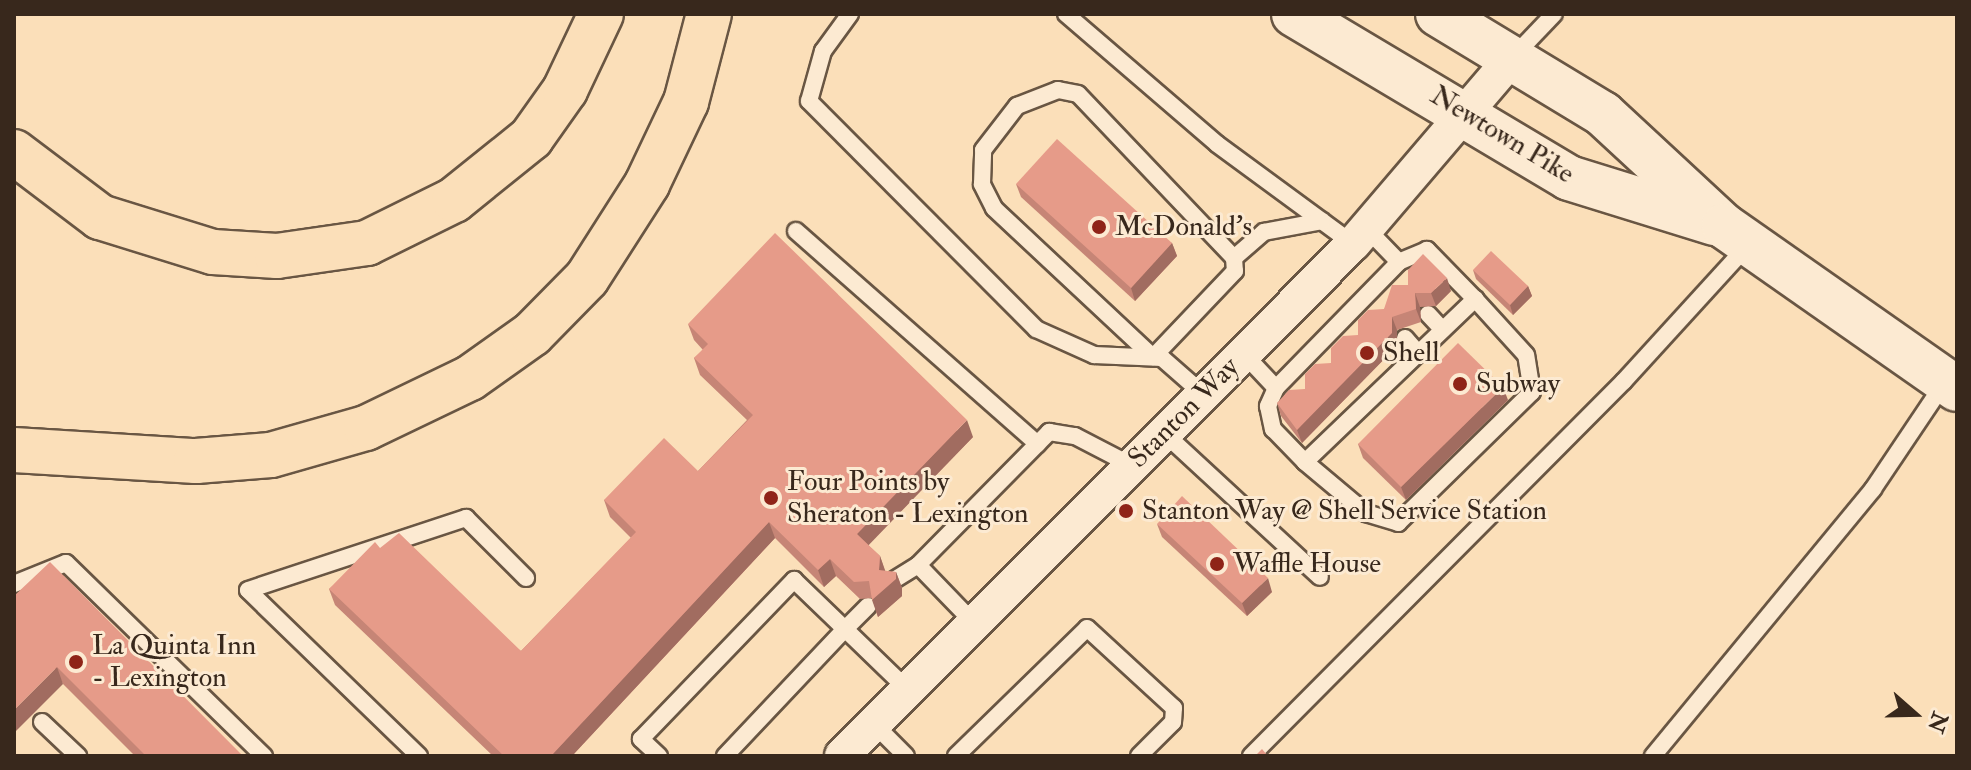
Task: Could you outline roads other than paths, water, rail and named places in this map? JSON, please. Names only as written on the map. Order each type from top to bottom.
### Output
[{"type":"highway","points":[[14,152],[100,217],[213,252],[277,256],[367,243],[454,200],[531,138],[565,90],[601,14]]},
{"type":"highway","points":[[14,450],[196,461],[271,455],[366,428],[470,378],[532,334],[587,278],[647,184],[686,102],[709,14]]},
{"type":"main road","name":"Newtown Pike","points":[[1294,14],[1569,178],[1736,235]]},
{"type":"main road","name":"Newtown Pike","points":[[1438,14],[1603,114],[1736,235],[1951,384]]},
{"type":"street","name":"Stanton Way","points":[[842,756],[1360,237],[1468,116],[1512,58]]},
{"type":"lane","points":[[850,14],[823,51],[809,101],[1036,329],[1094,355],[1153,357],[1235,271],[1234,258],[1078,94],[1058,90],[1017,106],[981,158],[982,184],[994,208],[1153,357],[1203,394]]},
{"type":"lane","points":[[1066,14],[1217,144],[1322,221],[1360,237],[1393,267],[1405,291]]},
{"type":"lane","points":[[1512,58],[1554,14]]},
{"type":"lane","points":[[1234,258],[1264,232],[1322,221]]},
{"type":"lane","points":[[796,231],[1038,444]]},
{"type":"lane","points":[[1251,756],[1624,381],[1736,235]]},
{"type":"lane","points":[[1427,250],[1526,355],[1532,392],[1398,523],[1366,513],[1305,462],[1273,429],[1268,406],[1281,383],[1393,267],[1427,250]]},
{"type":"lane","points":[[1364,297],[1381,315]]},
{"type":"lane","points":[[1305,462],[1331,425],[1363,406],[1475,299]]},
{"type":"lane","points":[[1428,314],[1442,329]]},
{"type":"lane","points":[[1338,324],[1355,341]]},
{"type":"lane","points":[[1405,338],[1418,353]]},
{"type":"lane","points":[[1311,352],[1328,369]]},
{"type":"lane","points":[[1243,353],[1281,383],[1302,395]]},
{"type":"lane","points":[[1379,364],[1392,378]]},
{"type":"lane","points":[[1653,756],[1873,489],[1951,384]]},
{"type":"lane","points":[[1351,393],[1363,406]]},
{"type":"lane","points":[[894,580],[918,565],[1049,432],[1075,436],[1131,465]]},
{"type":"lane","points":[[1164,433],[1320,577]]},
{"type":"lane","points":[[419,756],[248,590],[466,518],[526,578]]},
{"type":"lane","points":[[14,584],[66,563],[264,756]]},
{"type":"lane","points":[[918,565],[973,622]]},
{"type":"lane","points":[[659,756],[641,739],[794,580],[907,689]]},
{"type":"lane","points":[[725,756],[868,606]]},
{"type":"lane","points":[[956,756],[1087,628],[1174,708],[1173,722],[1139,756]]},
{"type":"lane","points":[[42,722],[78,756]]},
{"type":"lane","points":[[874,724],[906,756]]},
{"type":"place","name":"McDonald's","points":[[1099,227]]},
{"type":"place","name":"Shell","points":[[1367,353]]},
{"type":"place","name":"Subway","points":[[1460,384]]},
{"type":"place","name":"Four Points by Sheraton - Lexington","points":[[771,498]]},
{"type":"place","name":"Stanton Way @ Shell Service Station","points":[[1126,511]]},
{"type":"place","name":"Waffle House","points":[[1217,564]]},
{"type":"place","name":"La Quinta Inn - Lexington","points":[[76,662]]}]
